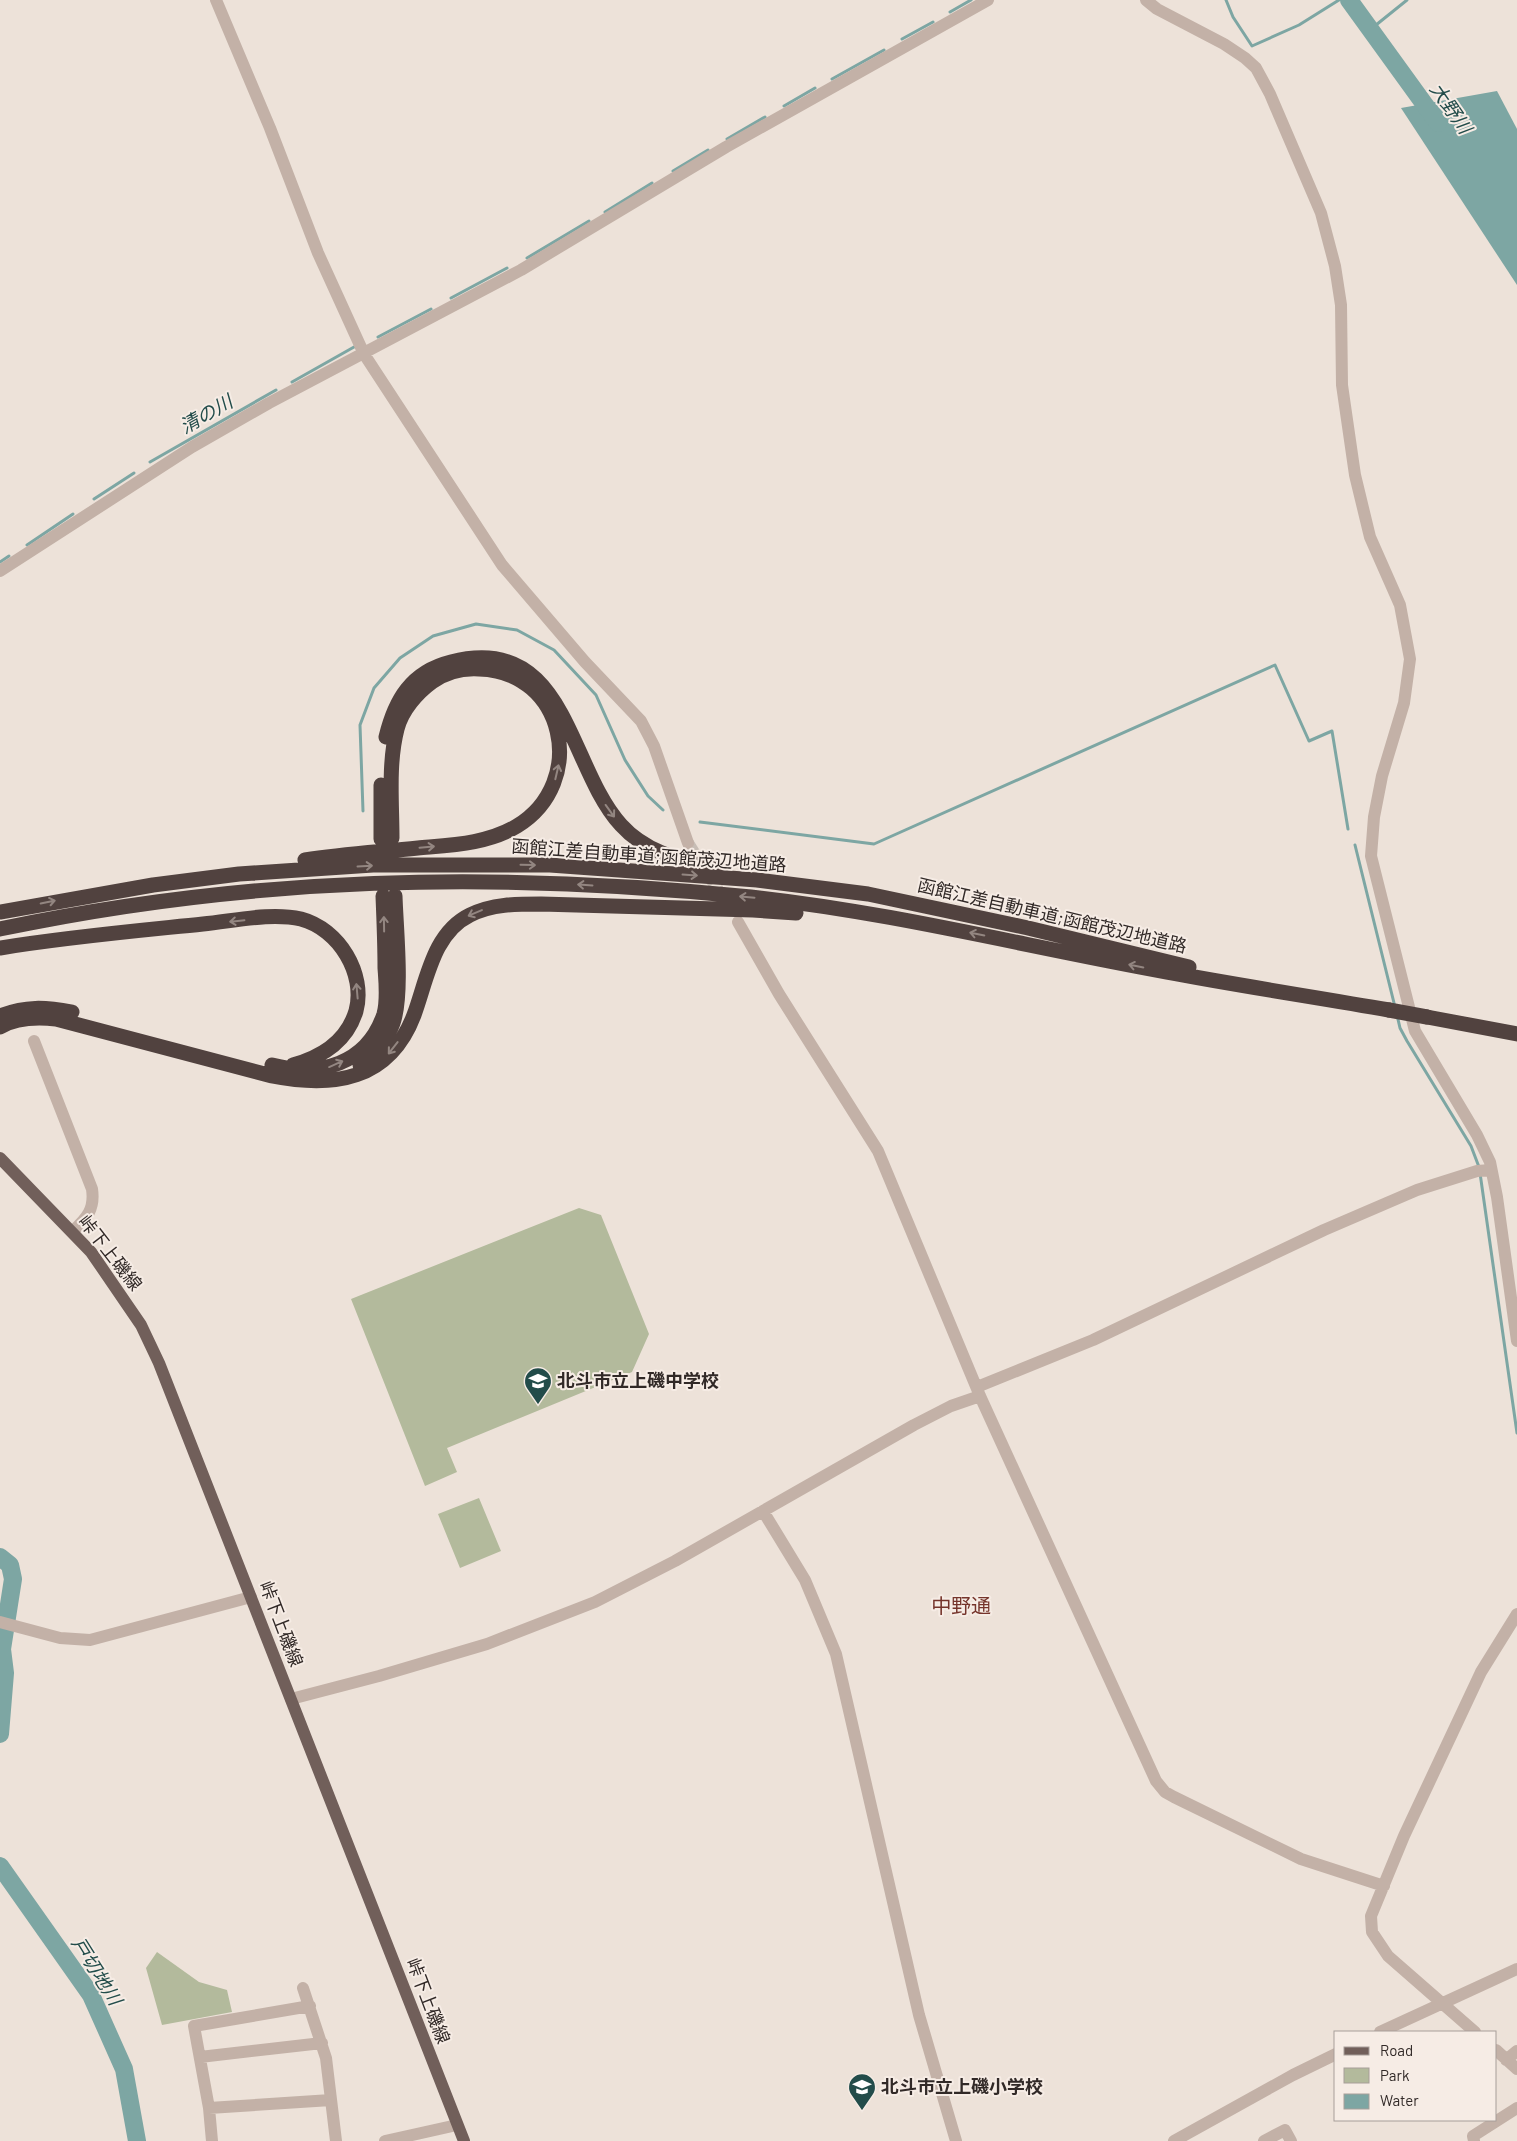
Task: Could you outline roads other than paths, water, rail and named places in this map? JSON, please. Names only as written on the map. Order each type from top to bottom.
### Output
[{"type":"highway","points":[[153,885],[318,858],[470,843],[516,826],[533,814],[547,798],[556,779],[560,757],[558,732],[546,704],[534,690],[515,678],[493,669],[468,669],[442,675],[420,690],[398,728],[387,839],[384,744],[391,715],[401,696],[417,679],[437,666],[466,658],[491,658],[516,665],[537,680],[554,698],[607,808],[641,844],[668,856],[758,880]]},
{"type":"highway","name":"函館江差自動車道;函館茂辺地道路","points":[[0,912],[153,885],[313,868],[430,864],[550,865],[758,880],[868,894],[1028,928],[1288,992]]},
{"type":"highway","name":"函館江差自動車道;函館茂辺地道路","points":[[0,929],[84,912],[241,891],[314,885],[430,881],[548,882],[755,898],[925,924],[1168,972],[1517,1034]]},
{"type":"highway","points":[[0,1016],[31,1007],[49,1007],[84,1014],[282,1068],[307,1071],[331,1067],[358,1053],[372,1036],[384,1013],[389,896],[397,995],[393,1023],[376,1051],[358,1067],[327,1082]]},
{"type":"highway","points":[[0,1028],[20,1020],[39,1017],[56,1019],[272,1076],[299,1081],[327,1082],[355,1076],[389,1054],[413,1017],[429,967],[446,935],[468,916],[484,909],[507,904],[540,904],[752,910],[925,924]]},
{"type":"highway","points":[[0,948],[107,934],[262,918],[302,920],[321,928],[338,942],[348,955],[354,972],[358,1003],[354,1018],[345,1034],[331,1048],[312,1060],[282,1068]]},
{"type":"main road","name":"峠下上磯線","points":[[0,1158],[73,1231],[97,1260],[141,1325],[159,1363],[464,2141]]},
{"type":"street","points":[[216,0],[270,128],[318,253],[364,354],[502,566],[578,655],[641,721],[654,746],[688,843]]},
{"type":"street","points":[[0,571],[192,447],[269,403],[521,270],[726,147],[988,0]]},
{"type":"street","points":[[1146,0],[1157,9],[1224,44],[1256,68],[1270,94],[1320,213],[1335,266],[1341,305],[1342,386],[1355,475],[1370,537],[1400,605],[1410,659],[1404,703],[1382,776],[1374,817],[1371,856],[1415,1031],[1481,1142],[1484,1170],[1517,1341]]},
{"type":"street","points":[[738,922],[779,994],[878,1151],[978,1391],[1156,1780],[1165,1792],[1301,1859],[1384,1886]]},
{"type":"street","points":[[34,1041],[92,1189],[93,1204],[89,1215],[73,1231]]},
{"type":"street","points":[[291,1698],[380,1676],[487,1644],[595,1602],[978,1391],[1093,1340],[1324,1230],[1417,1190],[1484,1170]]},
{"type":"street","points":[[763,1511],[805,1580],[836,1654],[919,2015],[956,2141]]},
{"type":"street","points":[[0,1622],[60,1638],[79,1640],[100,1638],[252,1597]]},
{"type":"street","points":[[1474,2031],[1388,1956],[1376,1941],[1372,1932],[1371,1916],[1404,1836],[1481,1672],[1517,1614]]},
{"type":"street","points":[[1382,2031],[1517,1969]]},
{"type":"street","points":[[303,1988],[326,2058],[336,2141]]},
{"type":"street","points":[[212,2141],[209,2108],[194,2026],[310,2006]]},
{"type":"street","points":[[200,2057],[322,2043]]},
{"type":"street","points":[[1497,2051],[1517,2069]]},
{"type":"street","points":[[1506,2060],[1517,2051]]},
{"type":"street","points":[[1179,2140],[1293,2075],[1334,2055]]},
{"type":"street","points":[[209,2108],[331,2100]]},
{"type":"street","points":[[1497,2121],[1517,2108]]},
{"type":"street","points":[[1474,2141],[1473,2136],[1497,2121]]},
{"type":"street","points":[[385,2141],[418,2138],[457,2125]]},
{"type":"street","points":[[1264,2141],[1285,2130],[1291,2141]]},
{"type":"water","points":[[1497,91],[1517,129],[1517,285],[1401,108]]},
{"type":"waterway","name":"清の川","points":[[950,12],[971,0]]},
{"type":"waterway","name":"清の川","points":[[1226,0],[1233,17],[1252,46],[1299,25],[1339,0]]},
{"type":"waterway","name":"大野川","points":[[1349,0],[1438,123]]},
{"type":"waterway","points":[[1371,29],[1407,0]]},
{"type":"waterway","name":"清の川","points":[[902,39],[933,22]]},
{"type":"waterway","name":"清の川","points":[[832,79],[884,50]]},
{"type":"waterway","name":"清の川","points":[[784,106],[815,88]]},
{"type":"waterway","name":"清の川","points":[[727,139],[765,117]]},
{"type":"waterway","name":"清の川","points":[[673,171],[708,150]]},
{"type":"waterway","name":"清の川","points":[[605,212],[652,183]]},
{"type":"waterway","name":"清の川","points":[[527,258],[589,221]]},
{"type":"waterway","name":"清の川","points":[[451,298],[507,268]]},
{"type":"waterway","name":"清の川","points":[[378,337],[431,309]]},
{"type":"waterway","name":"清の川","points":[[292,382],[354,347]]},
{"type":"waterway","name":"清の川","points":[[150,462],[276,390]]},
{"type":"waterway","name":"清の川","points":[[94,499],[134,473]]},
{"type":"waterway","name":"清の川","points":[[27,545],[73,514]]},
{"type":"waterway","name":"清の川","points":[[0,562],[9,556]]},
{"type":"waterway","points":[[363,811],[360,725],[374,688],[400,658],[433,636],[476,624],[517,630],[554,650],[596,695],[625,760],[648,796],[663,810]]},
{"type":"waterway","points":[[700,822],[874,844],[1275,665],[1309,741],[1332,731],[1348,829]]},
{"type":"waterway","points":[[1355,845],[1395,1007]]},
{"type":"waterway","points":[[1397,1015],[1400,1028],[1407,1041],[1471,1146],[1479,1167]]},
{"type":"waterway","points":[[1480,1173],[1517,1433]]},
{"type":"waterway","name":"戸切地川","points":[[0,1557],[10,1565],[13,1579],[2,1649],[5,1673],[0,1734]]},
{"type":"waterway","name":"戸切地川","points":[[0,1866],[91,1995],[124,2069],[137,2141]]},
{"type":"tunnel","points":[[688,843],[725,901]]},
{"type":"place","name":"北斗市立上磯中学校","points":[[538,1405]]},
{"type":"place","name":"北斗市立上磯小学校","points":[[862,2111]]},
{"type":"district","name":"中野通","points":[[961,1606]]}]
